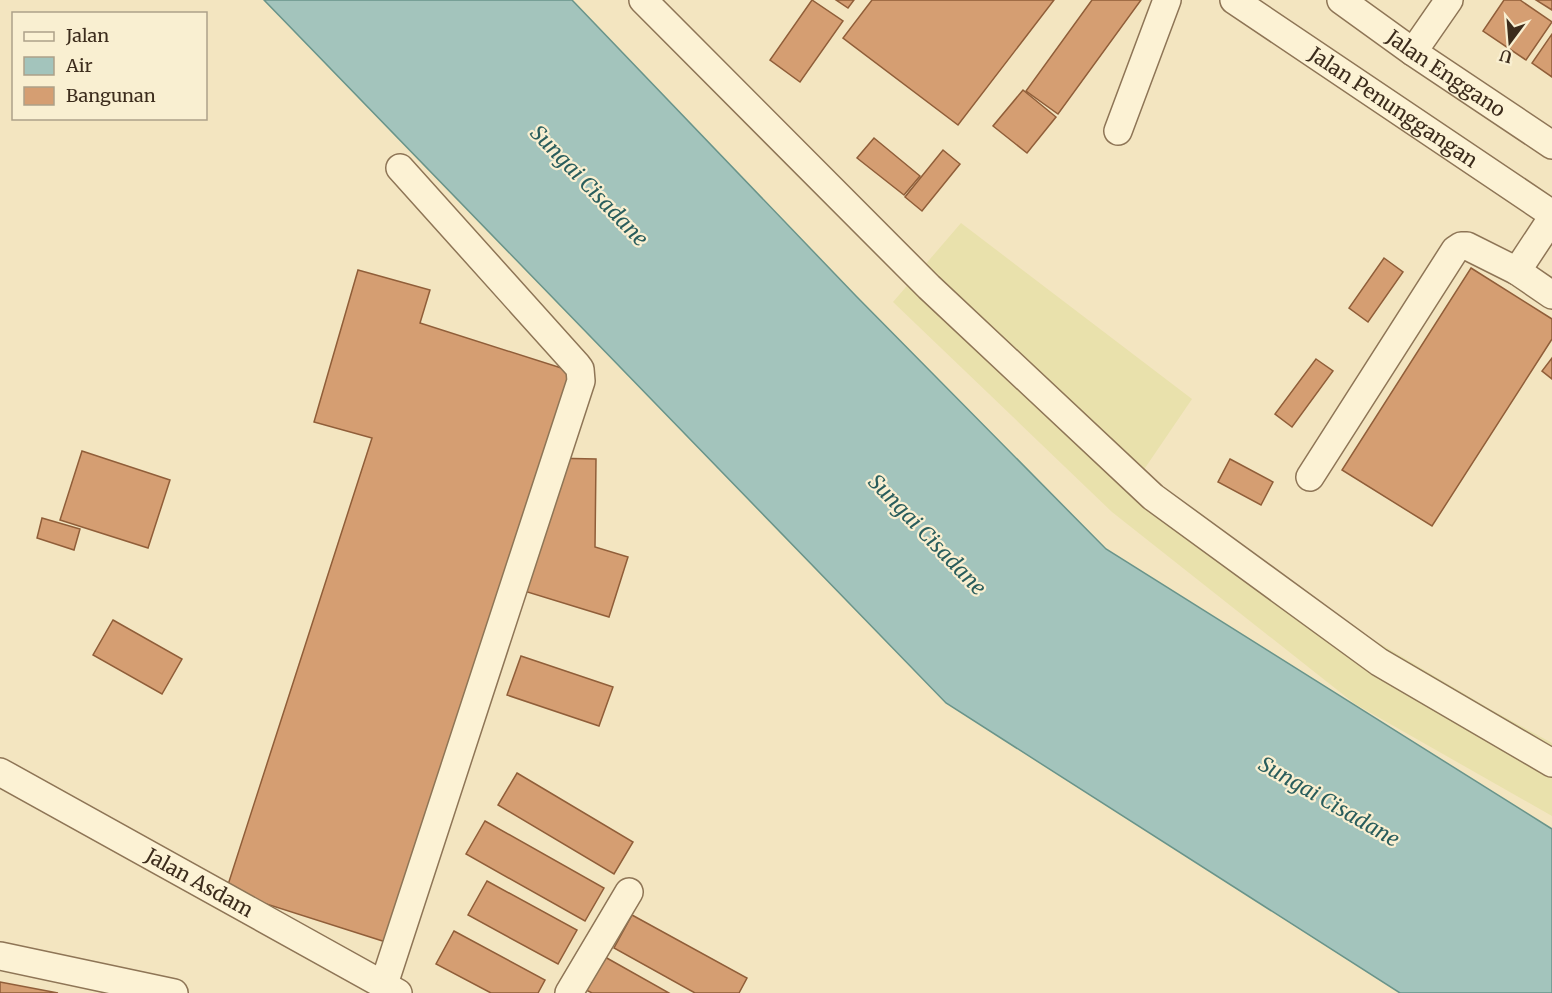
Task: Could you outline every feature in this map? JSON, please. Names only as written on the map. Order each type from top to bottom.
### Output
[{"type":"street","points":[[643,0],[929,287],[1153,497],[1379,662],[1552,763]]},
{"type":"street","points":[[1118,130],[1167,0]]},
{"type":"street","name":"Jalan Penunggangan","points":[[1234,0],[1552,216]]},
{"type":"street","name":"Jalan Enggano","points":[[1341,0],[1413,52],[1552,145]]},
{"type":"street","points":[[1413,52],[1449,0]]},
{"type":"street","points":[[391,989],[581,381],[577,364],[400,168]]},
{"type":"street","points":[[1517,272],[1552,216]]},
{"type":"street","points":[[1310,477],[1455,250],[1461,246],[1467,246],[1517,272],[1552,295]]},
{"type":"street","name":"Jalan Asdam","points":[[0,772],[391,989]]},
{"type":"street","points":[[569,993],[629,892]]},
{"type":"street","points":[[0,956],[174,993]]},
{"type":"shaded area","points":[[961,223],[1192,399],[1143,471],[1320,608],[1552,743],[1552,816],[1355,704],[1112,512],[893,302]]},
{"type":"water","name":"Sungai Cisadane","points":[[264,0],[572,0],[856,296],[1106,549],[1552,829],[1552,993],[1400,993],[946,703]]},
{"type":"building","points":[[812,0],[843,21],[800,82],[770,60]]},
{"type":"building","points":[[836,0],[854,0],[848,8]]},
{"type":"building","points":[[872,0],[1054,0],[958,125],[843,38]]},
{"type":"building","points":[[1092,0],[1141,0],[1058,114],[1026,91]]},
{"type":"building","points":[[1504,0],[1520,0],[1552,22],[1526,60],[1483,31]]},
{"type":"building","points":[[1536,0],[1552,0],[1552,10]]},
{"type":"building","points":[[1552,34],[1552,77],[1532,63]]},
{"type":"building","points":[[1023,90],[1056,117],[1027,153],[993,126]]},
{"type":"building","points":[[874,138],[920,176],[904,195],[857,158]]},
{"type":"building","points":[[943,150],[960,164],[922,211],[905,197]]},
{"type":"building","points":[[1384,258],[1403,272],[1368,322],[1349,308]]},
{"type":"building","points":[[1471,268],[1552,319],[1552,339],[1432,526],[1342,470]]},
{"type":"building","points":[[358,270],[430,290],[420,323],[577,373],[549,458],[596,459],[595,547],[628,557],[609,617],[508,586],[392,944],[226,891],[372,438],[314,422]]},
{"type":"building","points":[[1552,358],[1552,379],[1542,371]]},
{"type":"building","points":[[1316,359],[1333,371],[1292,427],[1275,414]]},
{"type":"building","points":[[82,451],[170,480],[148,548],[60,520]]},
{"type":"building","points":[[1230,459],[1273,482],[1261,505],[1218,482]]},
{"type":"building","points":[[42,518],[80,529],[74,550],[37,538]]},
{"type":"building","points":[[113,620],[182,659],[162,694],[93,655]]},
{"type":"building","points":[[521,656],[613,687],[599,726],[507,695]]},
{"type":"building","points":[[517,773],[633,842],[614,874],[498,805]]},
{"type":"building","points":[[485,821],[604,888],[585,921],[466,854]]},
{"type":"building","points":[[487,881],[577,930],[558,964],[468,915]]},
{"type":"building","points":[[632,915],[747,978],[739,993],[695,993],[614,948]]},
{"type":"building","points":[[454,931],[545,980],[538,993],[491,993],[436,964]]},
{"type":"building","points":[[605,957],[669,993],[592,993],[586,990]]},
{"type":"building","points":[[0,982],[58,993],[0,993]]}]
